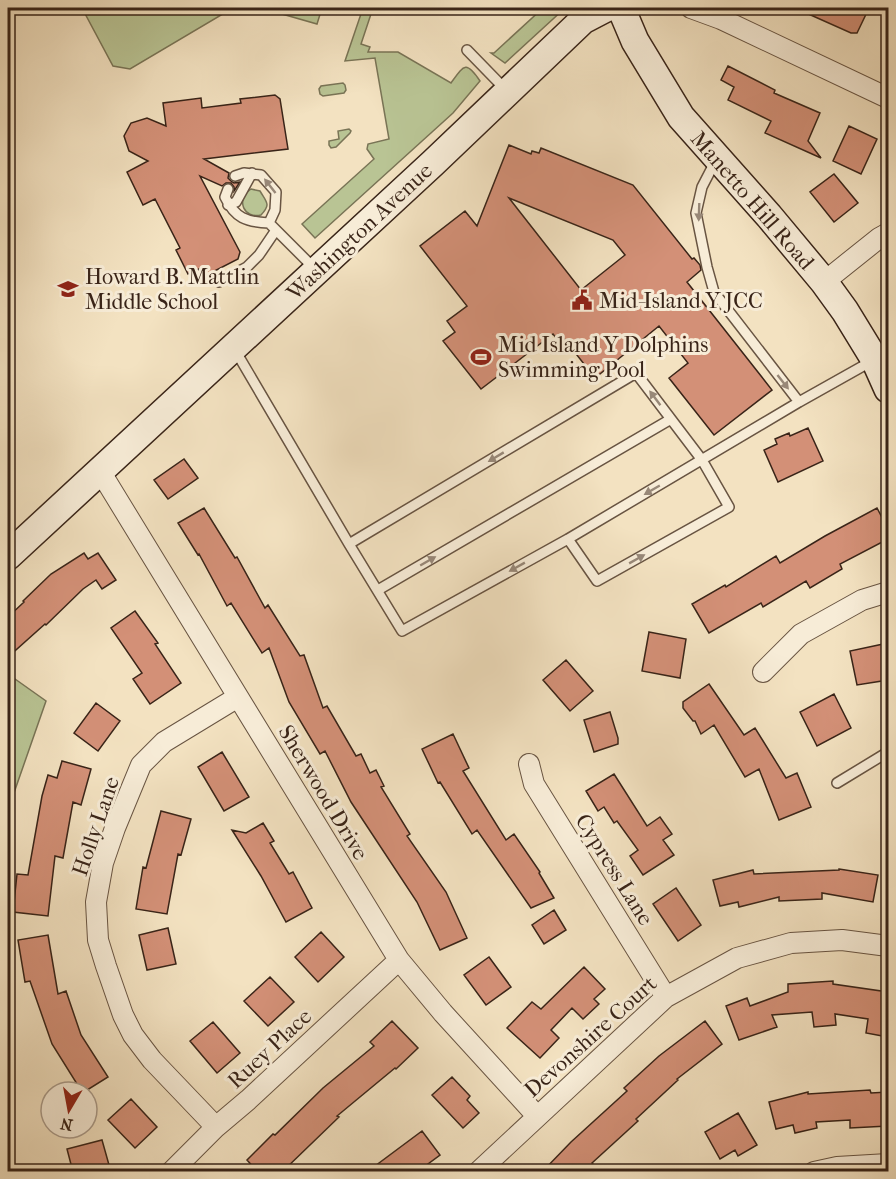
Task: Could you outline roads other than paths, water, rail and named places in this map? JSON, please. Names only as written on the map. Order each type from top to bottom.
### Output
[{"type":"main road","name":"Washington Avenue","points":[[8,556],[583,20],[606,8]]},
{"type":"main road","name":"Manetto Hill Road","points":[[621,8],[635,41],[681,117],[824,282],[845,311],[888,389]]},
{"type":"street","points":[[691,8],[721,19],[888,98]]},
{"type":"street","points":[[824,282],[888,233]]},
{"type":"street","name":"Sherwood Drive","points":[[100,471],[399,960],[443,1013],[537,1116]]},
{"type":"street","points":[[763,672],[801,634],[862,600],[888,592]]},
{"type":"street","name":"Holly Lane","points":[[216,1127],[152,1060],[133,1035],[123,1015],[98,940],[96,902],[103,863],[141,765],[164,742],[238,697]]},
{"type":"street","name":"Cypress Lane","points":[[529,764],[534,784],[666,997]]},
{"type":"street","name":"Devonshire Court","points":[[478,1172],[666,997],[737,958],[790,943],[842,940],[888,946]]},
{"type":"street","name":"Ruey Place","points":[[171,1172],[216,1127],[399,960]]},
{"type":"street","points":[[814,1172],[837,1167],[888,1164]]},
{"type":"lane","points":[[467,50],[508,92]]},
{"type":"lane","points":[[717,158],[702,187],[696,213],[714,292],[799,402]]},
{"type":"lane","points":[[235,176],[244,173],[261,175],[276,192],[275,210],[268,223]]},
{"type":"lane","points":[[228,205],[236,202],[252,173]]},
{"type":"lane","points":[[228,189],[225,197],[228,205],[237,215],[253,222],[268,223],[317,270]]},
{"type":"lane","points":[[219,282],[247,267],[259,255],[276,230]]},
{"type":"lane","points":[[233,348],[402,631],[568,539],[874,360]]},
{"type":"lane","points":[[349,544],[636,373],[702,460],[729,507],[597,581],[568,539]]},
{"type":"lane","points":[[378,590],[671,419]]},
{"type":"lane","points":[[837,783],[888,753]]},
{"type":"place","name":"Howard B. Mattlin Middle School","points":[[68,289]]},
{"type":"place","name":"Mid-Island Y JCC","points":[[582,300]]},
{"type":"place","name":"Mid Island Y Dolphins Swimming Pool","points":[[481,357]]}]
